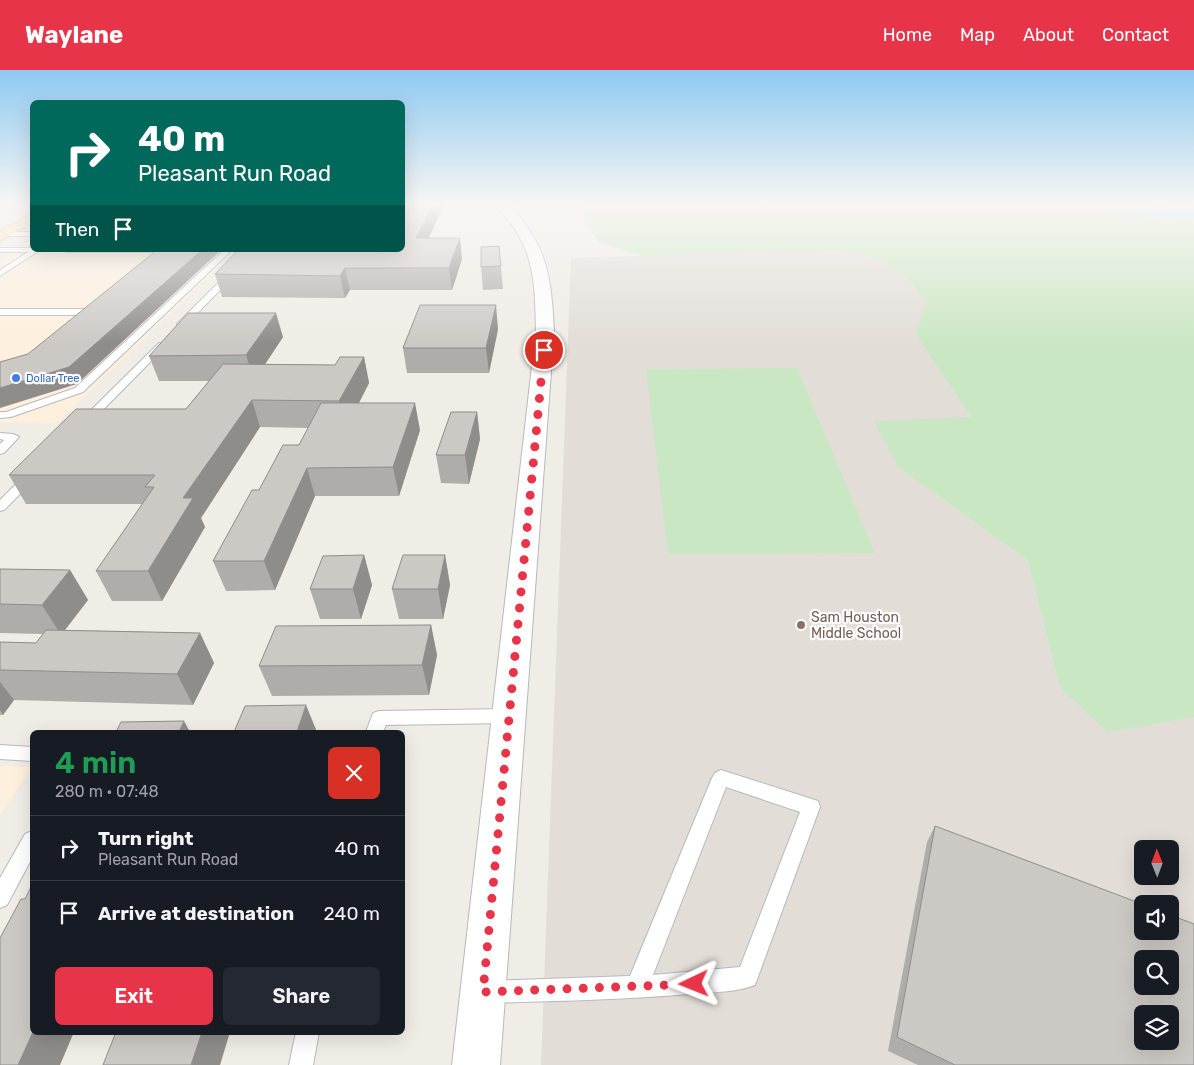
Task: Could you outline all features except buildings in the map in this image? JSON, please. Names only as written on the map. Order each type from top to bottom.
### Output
[{"type":"street","points":[[476,1065],[545,331],[540,262],[535,250]]},
{"type":"lane","points":[[0,274],[31,252]]},
{"type":"lane","points":[[150,262],[162,252]]},
{"type":"lane","points":[[0,415],[7,415],[79,390],[226,252]]},
{"type":"lane","points":[[76,432],[253,252]]},
{"type":"lane","points":[[0,312],[91,310],[77,321]]},
{"type":"lane","points":[[0,436],[13,437],[0,451]]},
{"type":"lane","points":[[0,507],[41,466]]},
{"type":"lane","points":[[376,730],[379,718],[509,716]]},
{"type":"lane","points":[[0,752],[30,754]]},
{"type":"lane","points":[[483,992],[694,984],[747,977],[811,807],[722,778],[637,986]]},
{"type":"lane","points":[[0,898],[30,844]]},
{"type":"lane","points":[[301,1065],[307,1035]]},
{"type":"shaded area","points":[[15,250],[234,252],[57,423],[0,422],[0,260]]},
{"type":"shaded area","name":"Sam Houston Middle School","points":[[844,250],[874,258],[903,274],[926,301],[917,334],[971,417],[898,467],[1028,561],[1060,688],[1107,731],[1194,717],[1194,1065],[541,1065],[571,258]]},
{"type":"shaded area","points":[[0,766],[30,767],[30,770],[0,815]]},
{"type":"green space","points":[[624,250],[828,250],[642,256]]},
{"type":"green space","points":[[844,250],[1194,250],[1194,717],[1107,732],[1060,688],[1028,561],[898,467],[874,421],[971,417],[916,334],[926,301],[903,274],[874,258]]},
{"type":"green space","points":[[797,368],[875,553],[668,554],[646,369]]},
{"type":"place","name":"Dollar Tree","points":[[16,378]]},
{"type":"place","name":"Sam Houston Middle School","points":[[801,625]]},
{"type":"route","points":[[544,350],[483,992],[694,984]]}]
